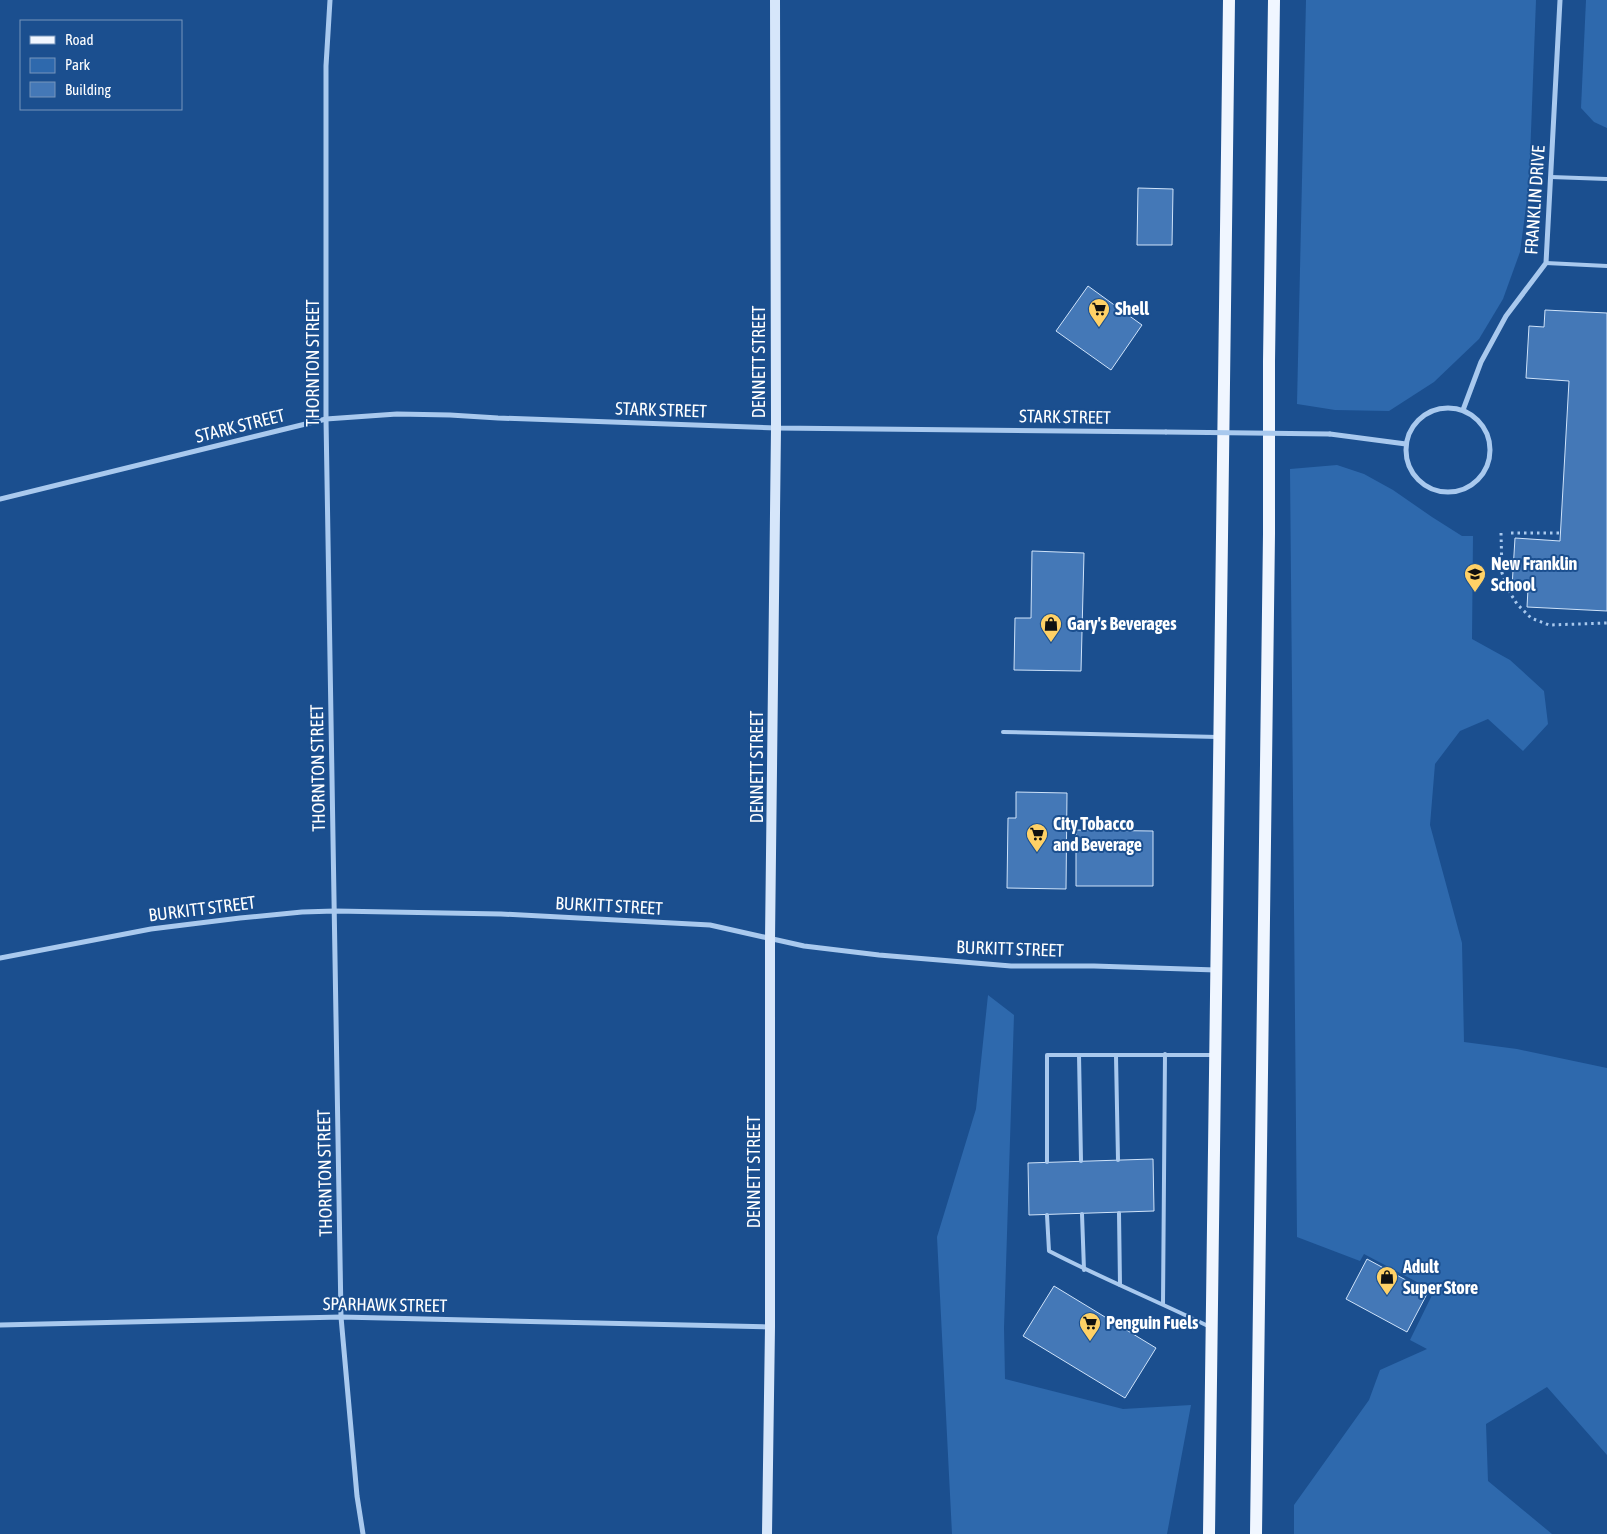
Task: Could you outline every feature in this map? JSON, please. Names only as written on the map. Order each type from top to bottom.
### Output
[{"type":"main road","points":[[1209,1534],[1229,0]]},
{"type":"main road","points":[[1256,1534],[1270,534],[1269,362],[1274,0]]},
{"type":"street","name":"THORNTON STREET","points":[[330,0],[326,66],[326,419],[341,1317],[357,1496],[363,1534]]},
{"type":"street","name":"DENNETT STREET","points":[[766,1534],[770,1327],[770,939],[776,428],[775,0]]},
{"type":"street","name":"FRANKLIN DRIVE","points":[[1463,410],[1481,362],[1506,316],[1546,263],[1560,0]]},
{"type":"street","points":[[1449,407],[1463,410],[1472,415],[1484,427],[1490,443],[1490,458],[1484,472],[1473,485],[1450,492],[1438,492],[1424,486],[1415,477],[1409,467],[1406,444],[1413,426],[1418,420],[1432,411],[1449,407]]},
{"type":"street","name":"STARK STREET","points":[[0,499],[326,419],[397,414],[776,428],[1330,434],[1406,444]]},
{"type":"street","name":"BURKITT STREET","points":[[0,958],[151,928],[276,914],[335,911],[501,914],[710,925],[740,930],[804,946],[879,955],[1011,966],[1094,966],[1216,970]]},
{"type":"street","name":"SPARHAWK STREET","points":[[0,1325],[341,1317],[770,1327]]},
{"type":"lane","points":[[1551,176],[1607,179]]},
{"type":"lane","points":[[1546,263],[1607,266]]},
{"type":"lane","points":[[1003,732],[1220,737]]},
{"type":"lane","points":[[1163,1304],[1165,1054]]},
{"type":"lane","points":[[1047,1162],[1047,1055],[1214,1055]]},
{"type":"lane","points":[[1079,1055],[1081,1161]]},
{"type":"lane","points":[[1116,1056],[1118,1160]]},
{"type":"lane","points":[[1119,1213],[1120,1285]]},
{"type":"lane","points":[[1082,1214],[1084,1270]]},
{"type":"lane","points":[[1048,1215],[1049,1251],[1084,1270],[1163,1304],[1212,1328]]},
{"type":"path","points":[[1501,533],[1502,572],[1507,588],[1517,604],[1531,618],[1549,625],[1607,623]]},
{"type":"path","points":[[1511,533],[1560,533]]},
{"type":"green space","points":[[1306,0],[1536,0],[1529,184],[1520,252],[1503,299],[1479,339],[1434,382],[1389,411],[1335,410],[1297,404]]},
{"type":"green space","points":[[1586,0],[1607,0],[1607,128],[1594,122],[1581,108]]},
{"type":"green space","points":[[1337,465],[1364,474],[1393,490],[1462,536],[1473,536],[1472,639],[1510,660],[1544,691],[1548,724],[1523,751],[1488,719],[1460,731],[1435,764],[1430,825],[1462,943],[1464,1042],[1517,1049],[1607,1068],[1607,1455],[1547,1387],[1486,1424],[1488,1481],[1552,1534],[1294,1534],[1294,1505],[1369,1400],[1380,1370],[1427,1349],[1410,1340],[1434,1291],[1364,1254],[1360,1261],[1297,1237],[1290,469]]},
{"type":"green space","points":[[988,995],[1014,1015],[1004,1328],[1005,1379],[1123,1409],[1191,1405],[1167,1534],[952,1534],[937,1237],[976,1109]]},
{"type":"building","points":[[1138,188],[1173,189],[1172,245],[1137,245]]},
{"type":"building","name":"Shell","points":[[1088,286],[1142,325],[1111,370],[1056,331]]},
{"type":"building","points":[[1545,310],[1607,313],[1607,611],[1527,607],[1528,589],[1512,587],[1515,538],[1560,541],[1569,381],[1526,378],[1529,326],[1544,327]]},
{"type":"building","points":[[1032,551],[1084,553],[1081,671],[1014,670],[1015,618],[1031,618]]},
{"type":"building","name":"City Tobacco and Beverage","points":[[1016,792],[1067,793],[1066,889],[1007,888],[1008,818],[1016,818]]},
{"type":"building","points":[[1076,830],[1153,831],[1153,886],[1076,886]]},
{"type":"building","points":[[1153,1159],[1154,1211],[1029,1215],[1028,1163]]},
{"type":"building","name":"Adult Super Store","points":[[1367,1259],[1428,1292],[1407,1332],[1346,1299]]},
{"type":"building","name":"Penguin Fuels","points":[[1054,1286],[1156,1348],[1125,1398],[1023,1336]]},
{"type":"place","name":"Shell","points":[[1099,328]]},
{"type":"place","name":"New Franklin School","points":[[1475,593]]},
{"type":"place","name":"Gary's Beverages","points":[[1051,643]]},
{"type":"place","name":"City Tobacco and Beverage","points":[[1037,853]]},
{"type":"place","name":"Adult Super Store","points":[[1387,1296]]},
{"type":"place","name":"Penguin Fuels","points":[[1090,1342]]}]
